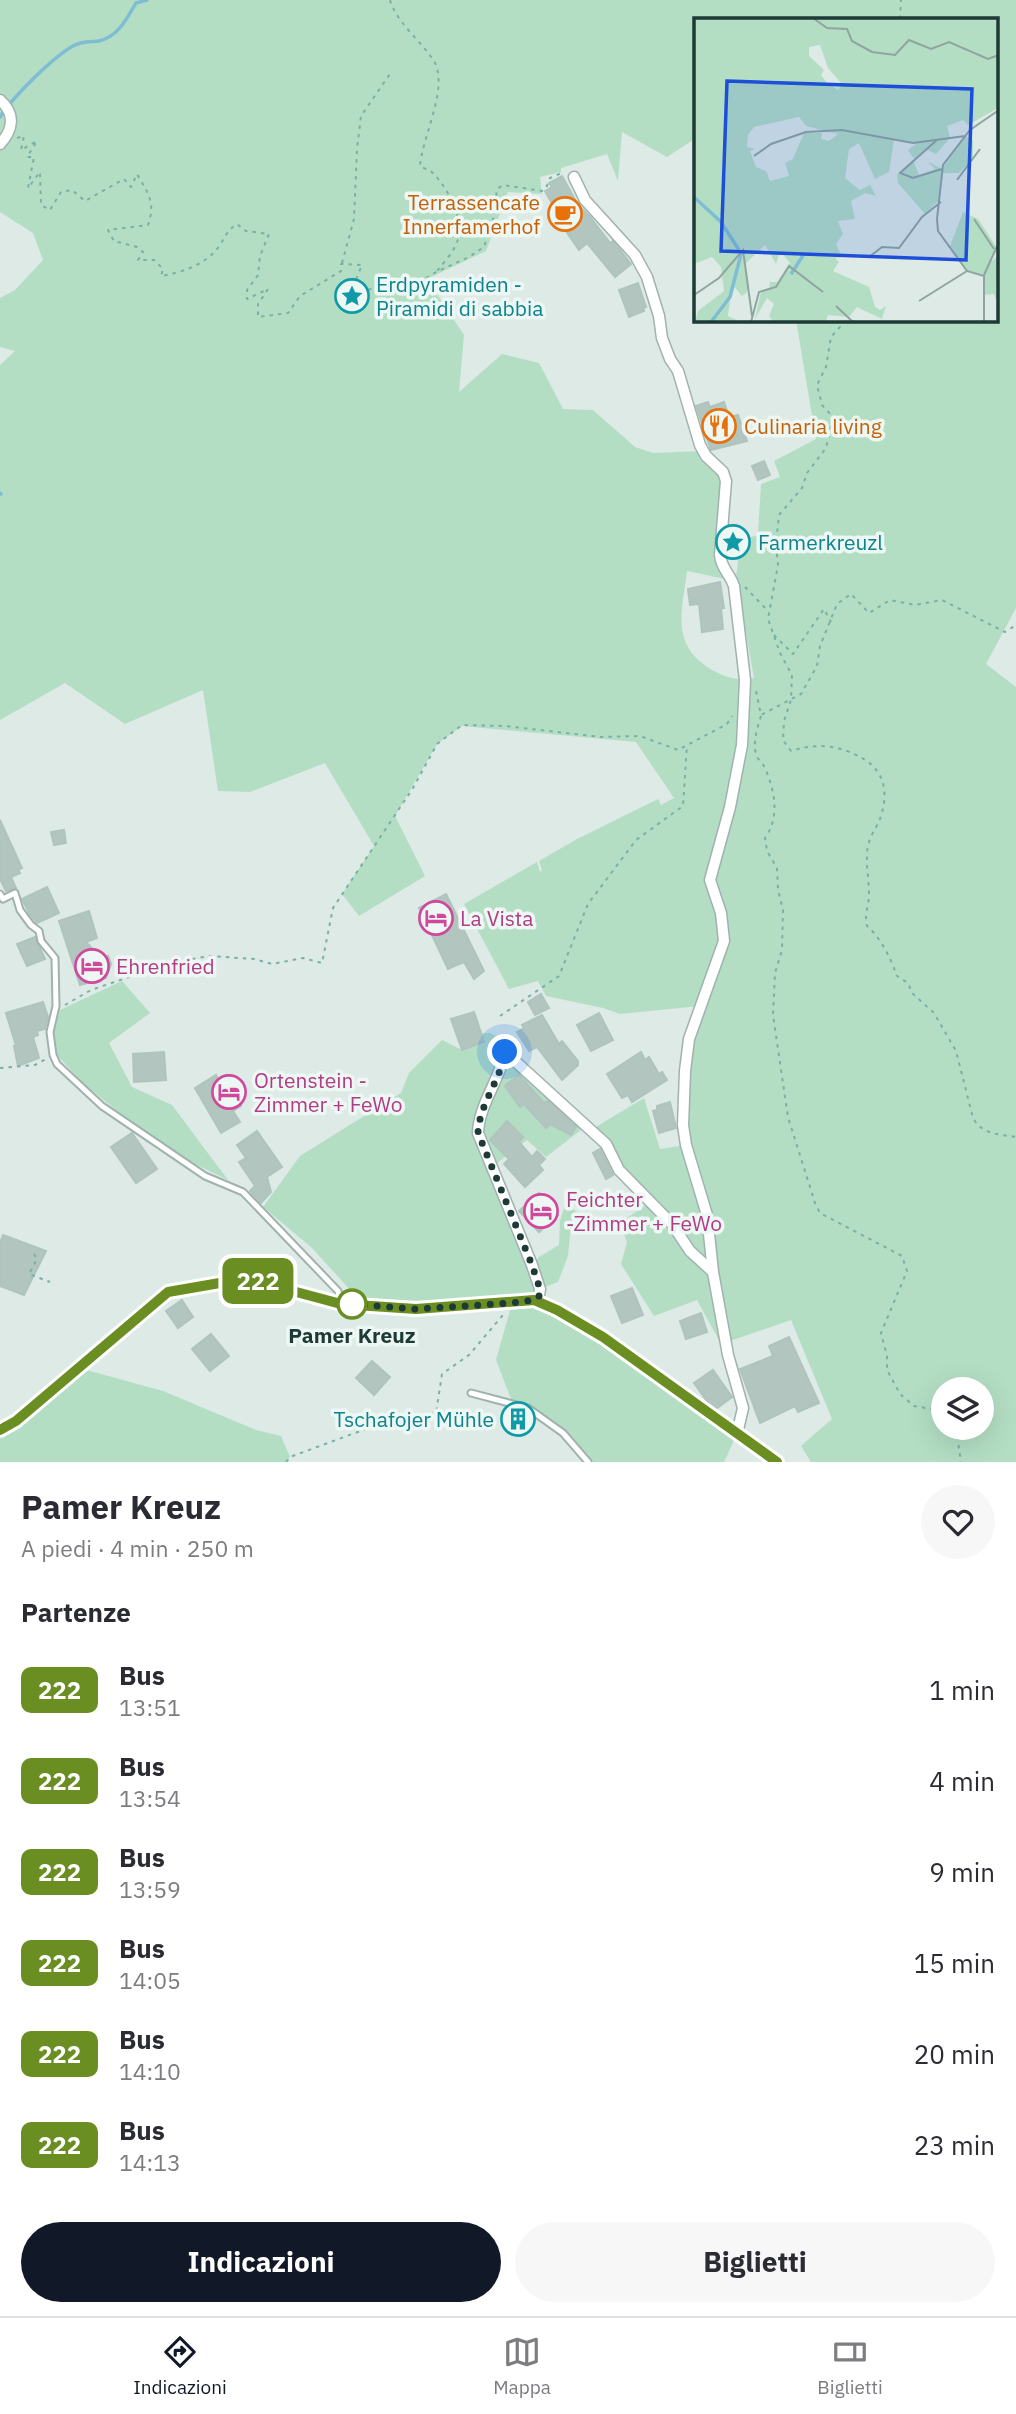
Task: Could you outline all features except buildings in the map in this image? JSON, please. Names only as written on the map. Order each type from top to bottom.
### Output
[{"type":"street","points":[[0,145],[10,133],[12,118],[2,102]]},
{"type":"street","points":[[574,177],[584,200],[635,255],[647,277],[659,316],[662,338],[678,371],[700,444],[706,456],[723,472],[726,481],[719,543],[721,564],[730,575],[734,586],[745,698],[742,745],[730,807],[710,880],[721,913],[724,941],[689,1039],[683,1125],[686,1145],[707,1215],[727,1356],[743,1408],[737,1434]]},
{"type":"street","points":[[0,1430],[16,1421],[168,1292],[216,1283],[248,1281],[341,1304],[416,1309],[534,1300],[539,1296],[540,1289],[532,1265],[478,1133],[480,1116],[505,1052],[606,1144],[619,1170],[672,1224],[690,1251],[713,1272]]},
{"type":"street","points":[[534,1300],[603,1337],[777,1462]]},
{"type":"lane","points":[[0,894],[2,899],[15,893],[20,910],[30,925],[39,931],[41,941],[55,958],[56,1006],[50,1032],[57,1064],[102,1106],[205,1176],[243,1192],[338,1291],[341,1304]]},
{"type":"lane","points":[[471,1393],[528,1408],[563,1433],[588,1462]]},
{"type":"path","points":[[390,0],[414,38],[436,65],[437,94],[420,166],[432,172],[440,182],[453,203],[461,226],[457,243],[436,272]]},
{"type":"path","points":[[900,18],[901,0]]},
{"type":"path","points":[[16,139],[24,136],[21,150],[37,141],[27,157],[34,157],[28,188],[40,172],[41,205],[50,210],[61,192],[72,190],[85,201],[124,179],[131,187],[137,174],[153,210],[148,225],[108,230],[114,241],[143,251],[138,260],[154,260],[163,269],[161,276],[187,271],[207,258],[219,245],[225,232],[237,223],[246,231],[269,234],[260,256],[258,275],[247,290],[247,299],[268,289],[258,304],[258,317],[288,313],[300,296],[341,271],[354,219],[361,116],[392,71]]},
{"type":"path","points":[[341,264],[362,265],[347,301],[390,279],[407,291],[436,272],[484,247],[493,220],[497,189],[503,186],[542,191],[550,178],[563,172],[574,177]]},
{"type":"path","points":[[768,612],[776,587],[779,515],[802,488],[807,473],[826,449],[833,417],[822,405],[817,385],[826,367],[831,337],[844,322]]},
{"type":"path","points":[[741,582],[768,612],[773,635],[792,675],[783,740],[791,751],[805,747],[841,748],[862,758],[884,781],[881,817],[868,845],[869,895],[864,914],[867,926],[875,933],[892,961],[897,976],[908,983],[912,993],[934,1013],[956,1052],[973,1118],[979,1127],[985,1132],[1016,1137]]},
{"type":"path","points":[[761,715],[802,694],[817,666],[820,646],[837,604],[851,594],[869,613],[890,600],[915,605],[942,600],[1005,632],[1016,625]]},
{"type":"path","points":[[773,635],[793,654],[824,609],[831,623]]},
{"type":"path","points":[[745,698],[750,688],[757,691],[761,715],[755,738],[757,758],[764,766],[775,801],[774,825],[765,838],[767,851],[777,868],[778,890],[783,910],[782,950],[775,973],[773,1015],[788,1117],[820,1213],[902,1256],[908,1271],[881,1333],[887,1356],[887,1370],[900,1394],[914,1406],[931,1409]]},
{"type":"path","points":[[56,1006],[69,1004],[91,990],[170,963],[209,956],[254,959],[272,964],[303,958],[322,963],[333,908],[401,807],[438,744],[462,726],[505,726],[601,737],[640,736],[678,750],[727,724],[733,715]]},
{"type":"path","points":[[500,1016],[559,976],[588,904],[636,840],[683,806],[687,744]]},
{"type":"path","points":[[0,1068],[35,1065],[53,1055]]},
{"type":"path","points":[[34,1254],[37,1259],[29,1274],[50,1282]]},
{"type":"path","points":[[286,1462],[290,1457],[382,1423],[436,1413],[442,1374],[469,1355],[512,1303]]},
{"type":"path","points":[[958,1440],[961,1462]]},
{"type":"green space","points":[[0,0],[1016,0],[1016,608],[986,664],[1016,687],[1016,1462],[811,1462],[801,1446],[832,1419],[791,1320],[721,1344],[697,1300],[654,1316],[621,1264],[627,1242],[620,1223],[650,1202],[591,1130],[644,1098],[660,1149],[686,1145],[685,1071],[700,1006],[620,1014],[546,996],[538,981],[509,989],[464,904],[537,862],[540,872],[542,870],[539,861],[577,839],[658,799],[661,805],[674,798],[636,742],[462,726],[437,744],[395,816],[425,876],[359,916],[342,894],[374,846],[325,763],[250,792],[218,791],[203,690],[125,724],[65,683],[0,720],[0,365],[15,351],[0,347],[0,298],[15,290],[43,260],[33,233],[0,212]],"holes":[[[694,18],[998,18],[998,322],[796,322],[816,439],[774,461],[780,477],[761,484],[758,535],[741,540],[736,577],[754,678],[738,679],[712,670],[699,660],[690,650],[682,626],[687,571],[725,579],[721,473],[702,451],[653,453],[635,447],[593,410],[563,409],[539,363],[502,354],[459,392],[464,335],[427,279],[486,251],[508,192],[542,194],[540,177],[607,154],[618,181],[622,132],[667,157],[694,139]]]},
{"type":"green space","points":[[122,981],[150,1013],[109,1043],[132,1087],[172,1105],[228,1180],[193,1163],[127,1119],[83,1083],[56,1054],[54,1031],[60,1010]]},
{"type":"green space","points":[[481,1033],[490,1033],[504,1040],[505,1052],[586,1126],[546,1157],[527,1140],[492,1167],[533,1264],[539,1257],[559,1245],[560,1221],[565,1205],[577,1212],[571,1225],[568,1256],[558,1282],[540,1289],[535,1300],[578,1321],[737,1434],[724,1462],[588,1462],[555,1427],[513,1404],[496,1360],[512,1303],[509,1300],[378,1301],[353,1293],[311,1247],[263,1207],[300,1156],[401,1093],[409,1073],[442,1040],[462,1050],[484,1042]]},
{"type":"green space","points":[[79,1368],[163,1391],[256,1430],[281,1436],[290,1457],[286,1462],[0,1462],[0,1430]]},
{"type":"waterway","points":[[0,117],[23,89],[65,51],[76,44],[106,39],[121,26],[136,3],[147,0]]},
{"type":"bus line","name":"222","points":[[0,1430],[16,1421],[168,1292],[237,1280],[259,1282],[341,1304],[416,1309],[534,1300],[603,1337],[777,1462]]},
{"type":"place","name":"Terrassencafe Innerfamerhof","points":[[565,214]]},
{"type":"place","name":"Erdpyramiden - Piramidi di sabbia","points":[[352,296]]},
{"type":"place","name":"Culinaria living","points":[[719,426]]},
{"type":"place","name":"Farmerkreuzl","points":[[733,542]]},
{"type":"place","name":"La Vista","points":[[436,918]]},
{"type":"place","name":"Ehrenfried","points":[[92,966]]},
{"type":"place","name":"Ortenstein - Zimmer + FeWo","points":[[229,1092]]},
{"type":"place","name":"Feichter -Zimmer + FeWo","points":[[541,1211]]},
{"type":"place","name":"Pamer Kreuz","points":[[352,1304]]},
{"type":"place","name":"Tschafojer Mühle","points":[[518,1419]]},
{"type":"route","points":[[352,1304],[416,1309],[512,1303],[534,1300],[539,1296],[540,1289],[532,1265],[478,1133],[480,1116],[505,1052]]}]
